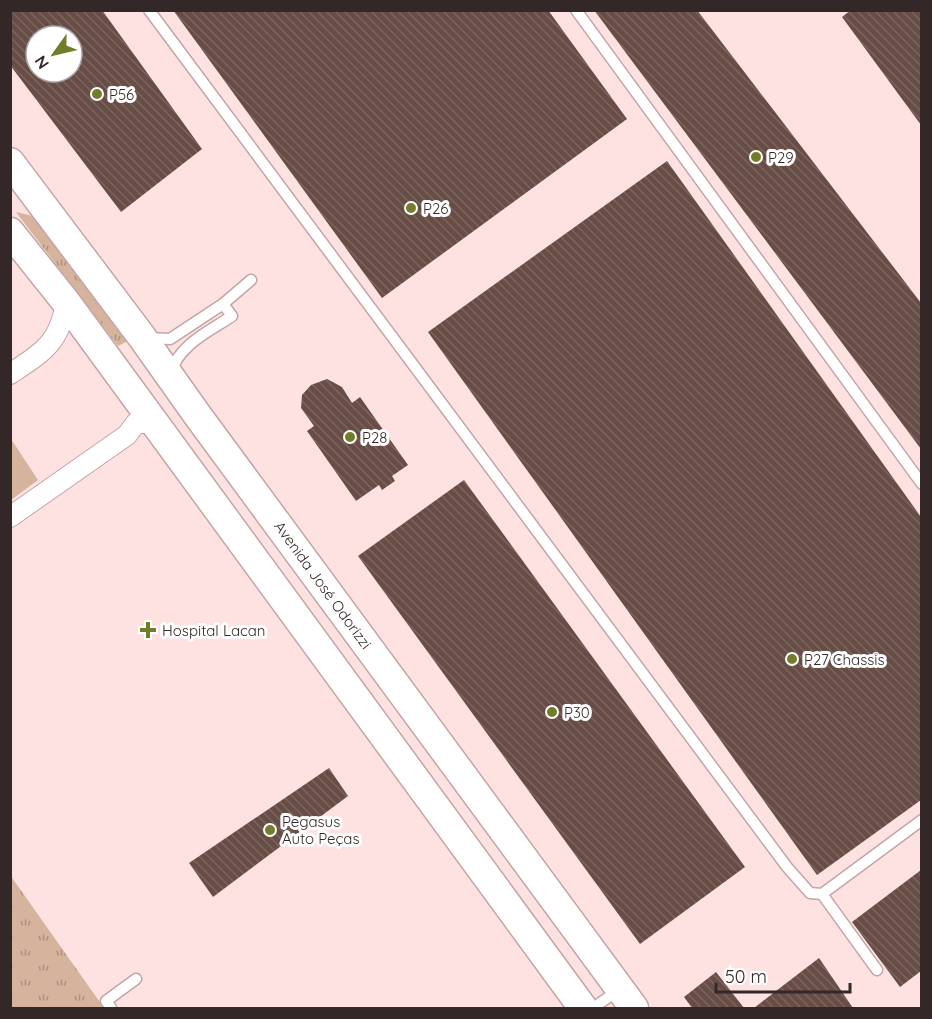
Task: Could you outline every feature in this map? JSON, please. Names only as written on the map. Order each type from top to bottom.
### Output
[{"type":"main road","name":"Avenida José Odorizzi","points":[[10,162],[142,337],[176,364],[627,999]]},
{"type":"main road","points":[[10,231],[66,302],[583,1008]]},
{"type":"street","points":[[10,374],[40,353],[57,335],[63,321],[66,302]]},
{"type":"street","points":[[10,517],[127,435],[136,423],[155,423]]},
{"type":"lane","points":[[149,10],[788,867],[810,893],[822,894],[921,820]]},
{"type":"lane","points":[[576,10],[921,484]]},
{"type":"lane","points":[[142,337],[170,339],[223,304],[251,280]]},
{"type":"lane","points":[[170,339],[176,364],[232,316],[223,304]]},
{"type":"lane","points":[[822,894],[877,970]]},
{"type":"lane","points":[[111,1008],[106,1001],[136,979]]},
{"type":"lane","points":[[593,1008],[627,999]]},
{"type":"green space","points":[[16,212],[45,219],[130,340],[118,346]]},
{"type":"green space","points":[[11,439],[38,480],[10,500]]},
{"type":"green space","points":[[10,875],[104,1008],[11,1008]]},
{"type":"building","name":"P56","points":[[10,10],[102,10],[202,149],[121,212],[24,84],[84,84],[84,24],[24,24],[24,84],[10,65]]},
{"type":"building","name":"P26","points":[[173,10],[548,10],[627,119],[382,298]]},
{"type":"building","name":"P29","points":[[594,10],[697,10],[921,303],[921,449]]},
{"type":"building","points":[[851,10],[921,10],[921,125],[842,17]]},
{"type":"building","name":"P27 Chassis","points":[[667,161],[921,517],[921,800],[817,875],[428,332]]},
{"type":"building","name":"P28","points":[[327,379],[342,387],[352,403],[360,397],[408,465],[392,476],[395,481],[382,490],[379,485],[356,501],[307,431],[314,426],[301,408],[302,395],[311,385]]},
{"type":"building","name":"P30","points":[[464,480],[745,867],[640,944],[358,556]]},
{"type":"building","name":"Pegasus Auto Peças","points":[[329,768],[348,796],[213,897],[189,863]]},
{"type":"building","points":[[921,870],[921,971],[900,987],[852,922]]},
{"type":"building","points":[[819,958],[853,1008],[754,1008]]},
{"type":"building","points":[[716,972],[744,1008],[692,1008],[684,997]]},
{"type":"place","name":"P56","points":[[97,94]]},
{"type":"place","name":"P29","points":[[756,157]]},
{"type":"place","name":"P26","points":[[411,208]]},
{"type":"place","name":"P28","points":[[350,437]]},
{"type":"place","name":"Hospital Lacan","points":[[148,630]]},
{"type":"place","name":"P27 Chassis","points":[[792,659]]},
{"type":"place","name":"P30","points":[[552,712]]},
{"type":"place","name":"Pegasus Auto Peças","points":[[270,830]]}]
